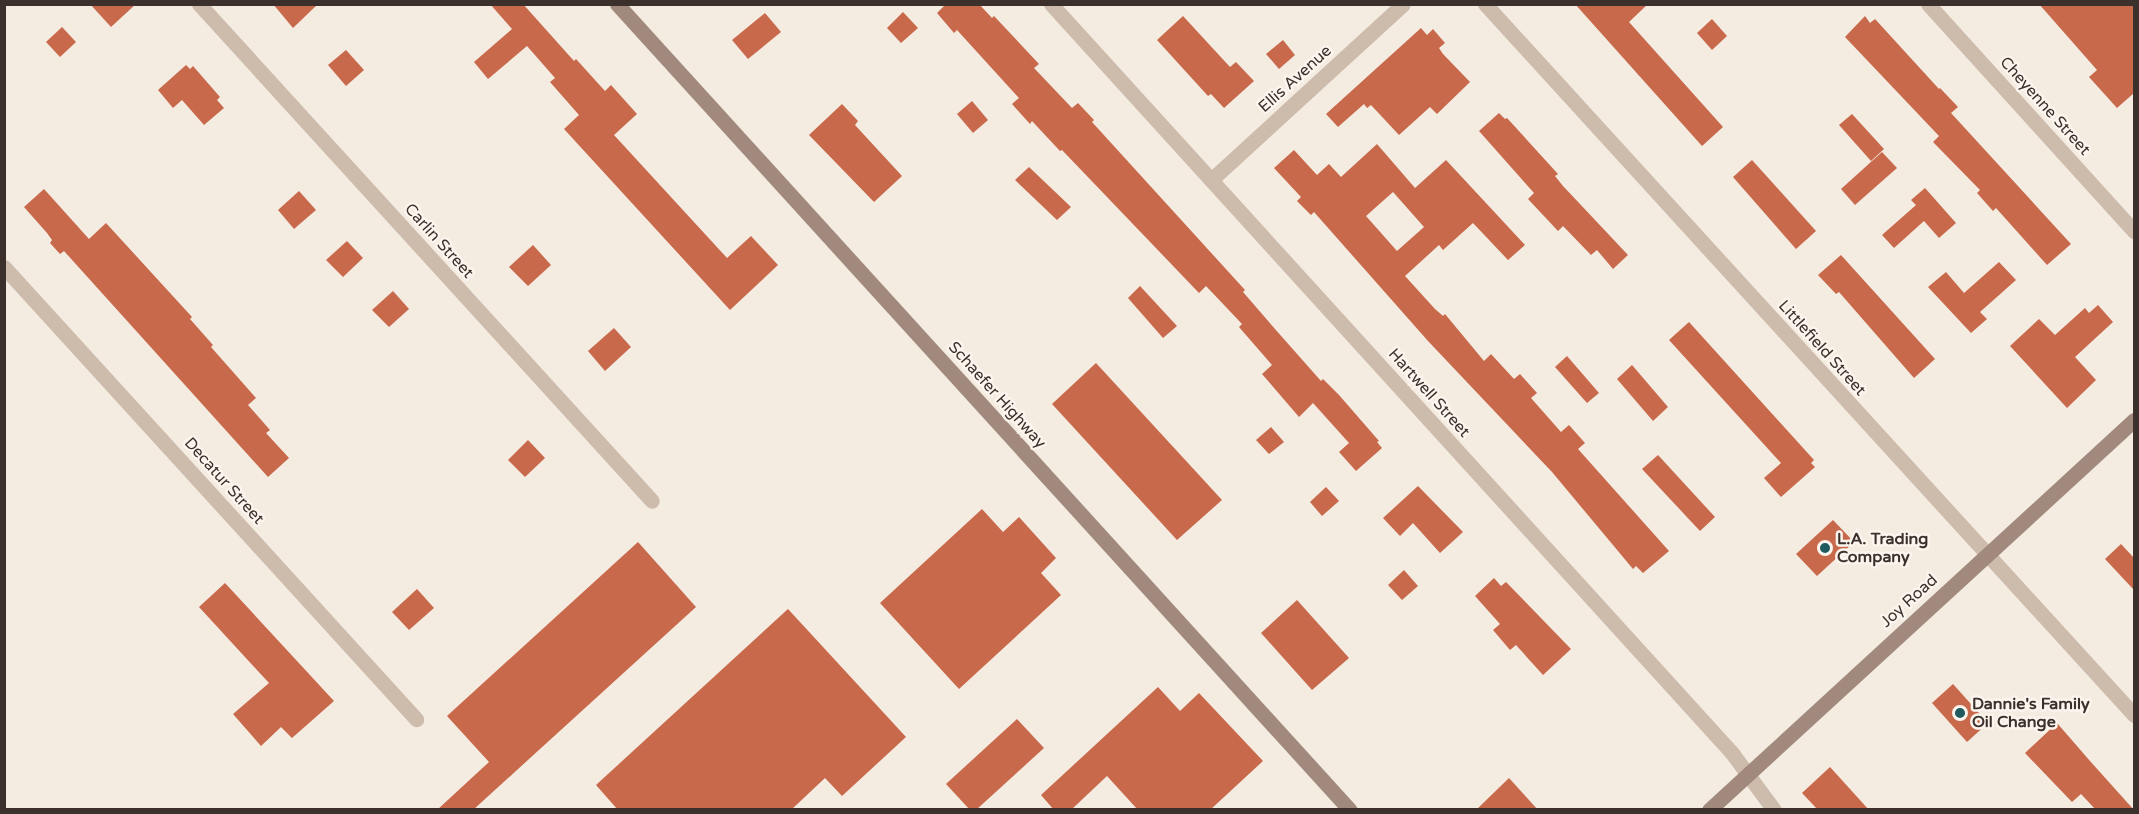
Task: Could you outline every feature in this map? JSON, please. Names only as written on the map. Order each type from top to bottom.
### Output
[{"type":"main road","name":"Schaefer Highway","points":[[617,4],[1350,810]]},
{"type":"main road","name":"Joy Road","points":[[1708,810],[2134,420]]},
{"type":"street","name":"Carlin Street","points":[[199,4],[652,501]]},
{"type":"street","name":"Hartwell Street","points":[[1051,4],[1732,753],[1774,810]]},
{"type":"street","name":"Ellis Avenue","points":[[1211,180],[1403,4]]},
{"type":"street","name":"Littlefield Street","points":[[1485,4],[2134,715]]},
{"type":"street","name":"Cheyenne Street","points":[[1928,4],[2134,231]]},
{"type":"street","name":"Decatur Street","points":[[4,267],[416,719]]},
{"type":"building","points":[[90,4],[136,4],[111,27]]},
{"type":"building","points":[[273,4],[318,4],[293,28]]},
{"type":"building","points":[[490,4],[523,4],[574,61],[576,59],[605,91],[611,85],[637,114],[614,135],[727,258],[751,236],[778,265],[730,310],[564,129],[579,115],[550,82],[555,78],[527,46],[488,79],[474,62],[512,29]]},
{"type":"building","points":[[946,4],[979,4],[992,18],[994,16],[1039,64],[1034,68],[1072,108],[1078,103],[1094,120],[1092,122],[1245,290],[1243,292],[1321,381],[1323,379],[1339,395],[1379,441],[1377,442],[1382,448],[1356,471],[1339,452],[1349,443],[1313,403],[1299,417],[1262,374],[1272,365],[1239,327],[1242,324],[1206,286],[1199,293],[1062,150],[1060,151],[1032,121],[1030,124],[1012,104],[1019,98],[957,30],[954,33],[937,13]]},
{"type":"building","points":[[1575,4],[1648,4],[1629,22],[1723,127],[1702,146]]},
{"type":"building","points":[[2039,4],[2134,4],[2134,93],[2117,108],[2089,77],[2097,70]]},
{"type":"building","points":[[903,12],[918,28],[901,43],[887,28]]},
{"type":"building","points":[[765,13],[781,32],[748,59],[732,40]]},
{"type":"building","points":[[1183,16],[1230,67],[1236,62],[1254,81],[1224,108],[1211,94],[1208,96],[1157,40]]},
{"type":"building","points":[[1865,16],[1870,23],[1875,19],[1958,107],[1951,113],[2071,244],[2047,265],[1996,208],[1993,211],[1977,193],[1980,190],[1933,142],[1939,136],[1845,37]]},
{"type":"building","points":[[1712,19],[1727,36],[1712,50],[1697,33]]},
{"type":"building","points":[[62,27],[76,42],[60,57],[46,42]]},
{"type":"building","points":[[1421,28],[1427,35],[1433,29],[1445,43],[1439,48],[1443,54],[1470,82],[1437,114],[1430,107],[1399,135],[1371,105],[1367,108],[1364,104],[1338,127],[1326,114]]},
{"type":"building","points":[[1283,40],[1295,55],[1279,69],[1266,54]]},
{"type":"building","points":[[346,50],[364,70],[346,86],[328,65]]},
{"type":"building","points":[[186,65],[190,69],[193,66],[220,97],[217,100],[224,108],[204,125],[182,100],[173,108],[158,90]]},
{"type":"building","points":[[972,101],[988,120],[973,133],[957,114]]},
{"type":"building","points":[[842,104],[858,121],[855,125],[902,176],[874,202],[809,135]]},
{"type":"building","points":[[1499,113],[1505,119],[1507,118],[1558,174],[1555,176],[1563,186],[1628,255],[1613,269],[1597,250],[1591,255],[1563,226],[1558,231],[1528,199],[1534,193],[1479,131]]},
{"type":"building","points":[[1852,114],[1884,149],[1871,161],[1839,125]]},
{"type":"building","points":[[1377,144],[1415,188],[1446,160],[1525,245],[1508,260],[1473,223],[1443,250],[1439,245],[1405,276],[1435,309],[1443,316],[1445,314],[1484,361],[1491,354],[1514,379],[1520,374],[1537,393],[1531,398],[1561,432],[1569,425],[1585,443],[1578,449],[1669,551],[1643,573],[1636,566],[1633,569],[1552,472],[1428,341],[1314,212],[1311,215],[1297,201],[1301,197],[1274,168],[1294,150],[1317,175],[1329,164],[1341,177]],"holes":[[[1393,192],[1424,227],[1397,251],[1366,216]]]},
{"type":"building","points":[[1882,152],[1897,168],[1855,205],[1841,189]]},
{"type":"building","points":[[1752,160],[1816,231],[1796,249],[1733,177]]},
{"type":"building","points":[[1029,167],[1071,207],[1057,220],[1015,180]]},
{"type":"building","points":[[1925,188],[1956,223],[1939,238],[1924,221],[1894,248],[1882,235],[1916,205],[1911,200]]},
{"type":"building","points":[[44,189],[89,239],[106,223],[192,317],[190,319],[213,345],[211,347],[256,398],[248,405],[270,430],[266,433],[289,458],[268,477],[64,251],[60,254],[50,243],[52,240],[47,233],[24,207]]},
{"type":"building","points":[[299,191],[316,210],[294,229],[278,210]]},
{"type":"building","points":[[347,241],[363,258],[343,277],[326,260]]},
{"type":"building","points":[[533,245],[551,265],[528,286],[509,267]]},
{"type":"building","points":[[1841,255],[1935,359],[1914,378],[1839,292],[1836,294],[1818,275]]},
{"type":"building","points":[[1999,262],[2016,280],[1980,312],[1987,319],[1971,333],[1928,287],[1946,272],[1964,293]]},
{"type":"building","points":[[1140,286],[1177,326],[1163,338],[1128,298]]},
{"type":"building","points":[[393,291],[409,309],[389,327],[372,310]]},
{"type":"building","points":[[2098,305],[2113,322],[2075,357],[2096,380],[2067,408],[2010,346],[2039,319],[2055,335],[2085,308],[2089,313]]},
{"type":"building","points":[[1689,322],[1814,460],[1811,463],[1815,467],[1781,497],[1764,478],[1781,463],[1669,340]]},
{"type":"building","points":[[614,328],[631,347],[605,371],[588,351]]},
{"type":"building","points":[[1567,356],[1599,393],[1587,403],[1555,367]]},
{"type":"building","points":[[1096,363],[1222,500],[1177,540],[1052,404]]},
{"type":"building","points":[[1632,365],[1668,407],[1653,421],[1617,379]]},
{"type":"building","points":[[1271,427],[1284,442],[1269,454],[1256,440]]},
{"type":"building","points":[[528,440],[545,458],[525,477],[508,460]]},
{"type":"building","points":[[1658,455],[1715,517],[1700,531],[1642,469]]},
{"type":"building","points":[[1418,486],[1463,532],[1440,553],[1413,523],[1400,536],[1383,518]]},
{"type":"building","points":[[1326,487],[1339,501],[1322,516],[1310,502]]},
{"type":"building","points":[[982,509],[1003,532],[1019,517],[1056,558],[1041,573],[1061,595],[959,689],[880,603]]},
{"type":"building","points":[[1833,520],[1854,542],[1817,576],[1796,554]]},
{"type":"building","points":[[638,542],[696,607],[473,810],[437,810],[489,762],[447,716]]},
{"type":"building","points":[[2121,544],[2134,558],[2134,590],[2105,559]]},
{"type":"building","points":[[1404,570],[1418,586],[1402,600],[1388,585]]},
{"type":"building","points":[[1494,578],[1501,586],[1506,582],[1571,649],[1543,675],[1516,645],[1510,650],[1493,630],[1500,624],[1475,596]]},
{"type":"building","points":[[225,583],[334,701],[292,738],[281,727],[261,746],[233,714],[269,683],[199,607]]},
{"type":"building","points":[[417,589],[434,608],[409,630],[392,612]]},
{"type":"building","points":[[1297,600],[1349,658],[1312,690],[1261,633]]},
{"type":"building","points":[[788,609],[906,737],[842,796],[825,778],[791,810],[618,810],[596,785]]},
{"type":"building","points":[[1953,684],[1988,723],[1967,742],[1932,703]]},
{"type":"building","points":[[1158,687],[1180,711],[1199,693],[1263,761],[1210,810],[1138,810],[1107,776],[1071,810],[1054,810],[1041,795]]},
{"type":"building","points":[[1017,719],[1044,748],[976,810],[970,810],[946,784]]},
{"type":"building","points":[[2057,723],[2134,810],[2096,810],[2081,794],[2072,802],[2025,753]]},
{"type":"building","points":[[1830,767],[1869,810],[1818,810],[1802,793]]},
{"type":"building","points":[[1509,778],[1538,810],[1476,810]]},
{"type":"place","name":"L.A. Trading Company","points":[[1825,548]]},
{"type":"place","name":"Dannie's Family Oil Change","points":[[1960,713]]}]
